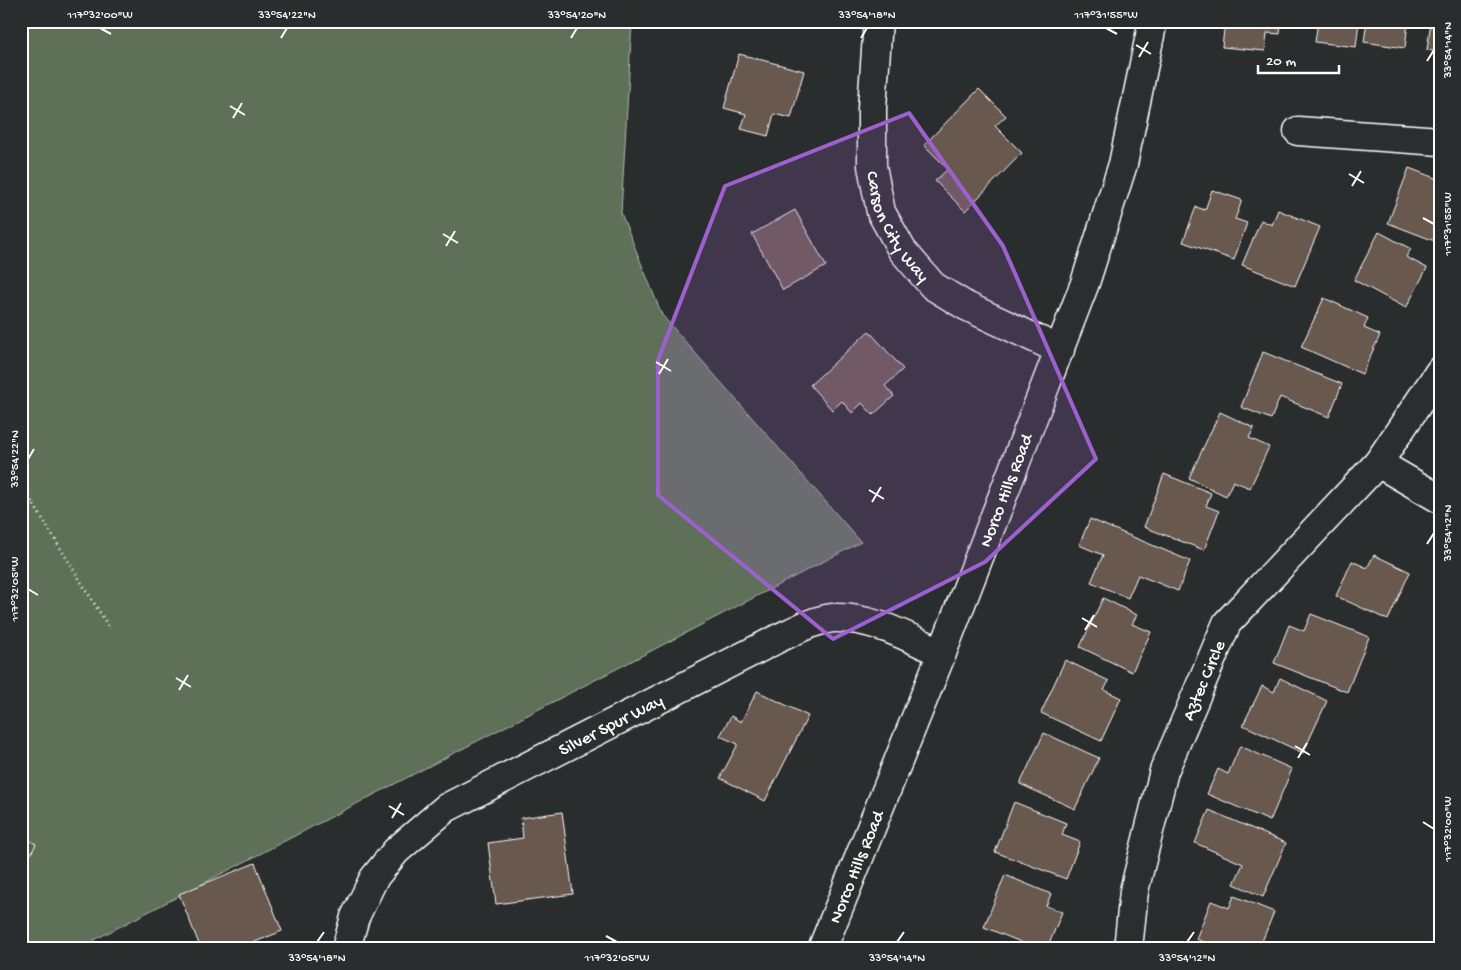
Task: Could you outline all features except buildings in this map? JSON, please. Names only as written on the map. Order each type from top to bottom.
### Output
[{"type":"street","name":"Carson City Way","points":[[878,21],[872,108],[872,166],[881,212],[902,250],[933,286],[966,306],[1060,350]]},
{"type":"street","name":"Norco Hills Road","points":[[822,949],[942,653],[1085,283],[1124,164],[1153,21]]},
{"type":"street","points":[[1298,131],[1440,141]]},
{"type":"street","name":"Aztec Circle","points":[[1128,949],[1134,891],[1164,771],[1227,623],[1378,463],[1440,371]]},
{"type":"street","points":[[1378,463],[1440,499]]},
{"type":"street","name":"Silver Spur Way","points":[[346,949],[355,916],[374,878],[396,850],[446,808],[779,638],[810,624],[833,618],[859,620],[896,632],[942,653]]},
{"type":"path","points":[[21,484],[110,629]]},
{"type":"highlighted area","points":[[909,113],[1003,246],[1096,459],[985,562],[833,639],[658,495],[658,360],[725,186]]},
{"type":"green space","points":[[21,21],[632,21],[621,213],[662,315],[861,542],[94,940],[100,949],[21,949]]}]
